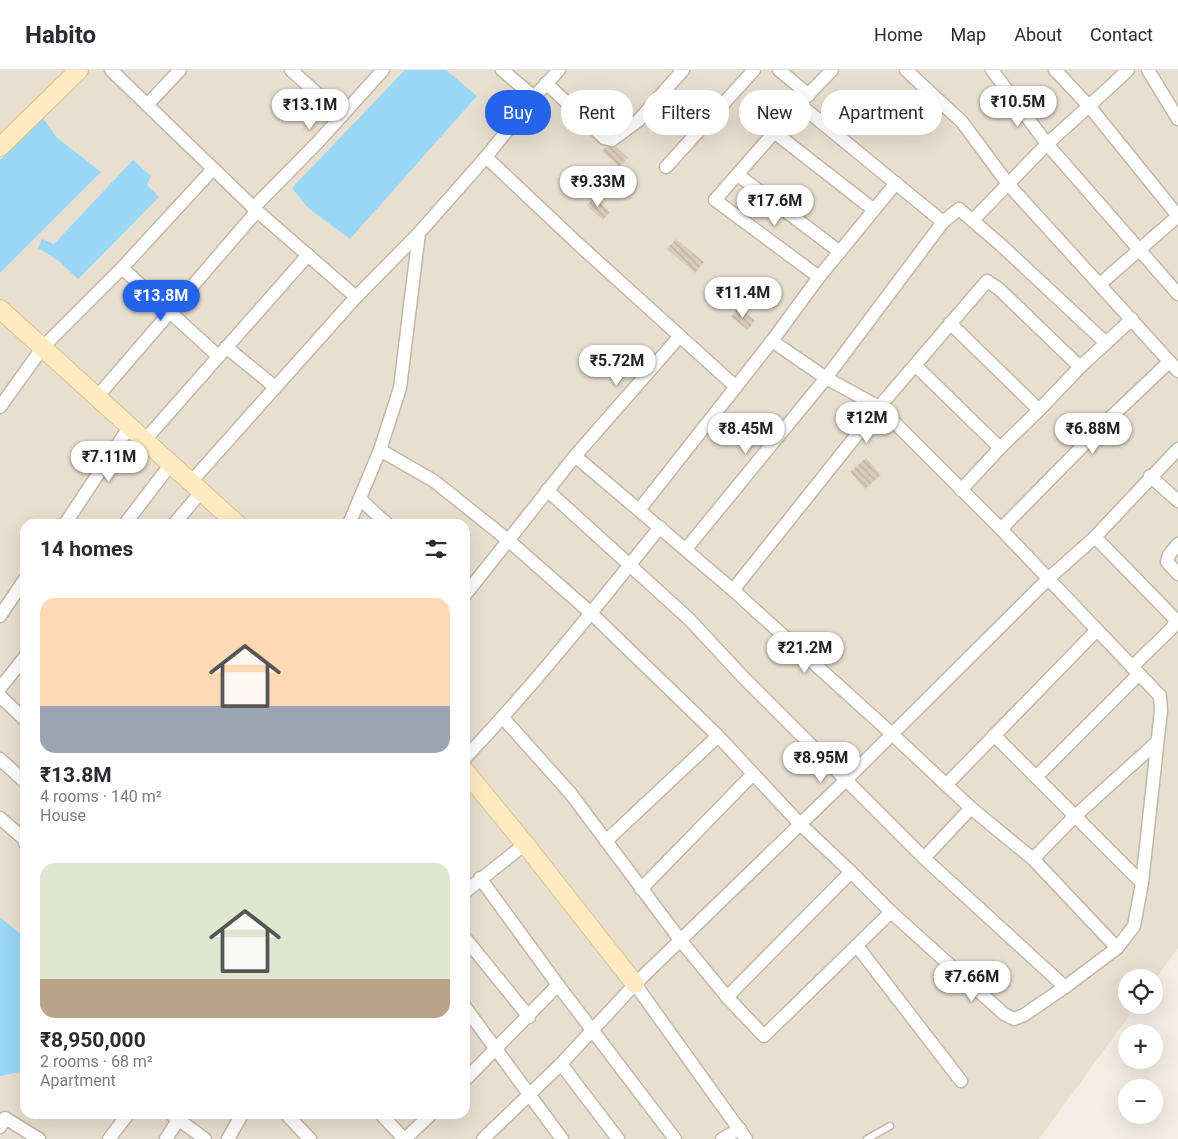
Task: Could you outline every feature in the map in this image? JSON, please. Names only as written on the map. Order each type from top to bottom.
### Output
[{"type":"street","points":[[0,146],[80,70]]},
{"type":"street","points":[[111,70],[255,210],[356,297]]},
{"type":"street","points":[[147,105],[180,70]]},
{"type":"street","points":[[291,70],[342,116]]},
{"type":"street","points":[[96,397],[255,210],[383,70]]},
{"type":"street","points":[[502,70],[526,90]]},
{"type":"street","points":[[540,90],[559,70]]},
{"type":"street","points":[[546,83],[604,138],[615,140],[638,121],[683,70]]},
{"type":"street","points":[[666,167],[754,70]]},
{"type":"street","points":[[779,70],[803,90]]},
{"type":"street","points":[[811,93],[832,70]]},
{"type":"street","points":[[906,70],[962,122],[1008,184],[1132,319],[1173,367],[1109,419],[1001,529]]},
{"type":"street","points":[[992,70],[1047,144],[1178,294]]},
{"type":"street","points":[[1055,70],[1089,106],[1178,216],[1100,284]]},
{"type":"street","points":[[974,220],[1047,144],[1128,70]]},
{"type":"street","points":[[1148,70],[1178,119]]},
{"type":"street","points":[[811,114],[943,222]]},
{"type":"street","points":[[177,519],[195,487],[276,386],[356,297],[419,233],[504,135]]},
{"type":"street","points":[[771,135],[716,200],[819,277]]},
{"type":"street","points":[[778,135],[874,210]]},
{"type":"street","points":[[486,157],[576,242],[736,387]]},
{"type":"street","points":[[0,407],[43,347],[122,268],[213,169]]},
{"type":"street","points":[[738,175],[840,252]]},
{"type":"street","points":[[639,510],[772,341],[819,277],[896,183]]},
{"type":"street","points":[[686,549],[826,378],[943,222],[959,209],[974,220],[1106,343]]},
{"type":"street","points":[[351,519],[380,450],[400,388],[419,233]]},
{"type":"street","points":[[145,440],[308,255]]},
{"type":"street","points":[[122,268],[170,311],[222,352],[276,386]]},
{"type":"street","points":[[733,590],[879,408],[987,281],[999,289],[1080,367]]},
{"type":"street","points":[[0,310],[130,426],[227,519]]},
{"type":"street","points":[[961,490],[1080,367],[1132,319]]},
{"type":"street","points":[[950,323],[1039,410]]},
{"type":"street","points":[[470,589],[575,456],[680,336]]},
{"type":"street","points":[[380,450],[434,481],[508,540],[592,614],[718,736],[800,824],[891,912],[1004,1014],[1014,1019],[1024,1015],[1065,987],[1117,948],[1134,926],[1142,884],[1161,710],[1160,696],[1001,529],[879,408],[826,378],[772,341]]},
{"type":"street","points":[[915,365],[1000,448]]},
{"type":"street","points":[[71,519],[130,426]]},
{"type":"street","points":[[483,1139],[561,1064],[635,984],[847,779],[1048,579],[1095,536],[1150,476],[1177,451]]},
{"type":"street","points":[[575,456],[733,590],[892,734],[970,808],[1034,859],[1117,948]]},
{"type":"street","points":[[129,519],[170,465]]},
{"type":"street","points":[[1150,476],[1178,501]]},
{"type":"street","points":[[547,490],[689,619],[924,858],[1065,987]]},
{"type":"street","points":[[360,499],[382,519]]},
{"type":"street","points":[[470,753],[503,718],[592,614],[660,527]]},
{"type":"street","points":[[1036,777],[1136,671],[1172,628],[1176,620],[1095,536]]},
{"type":"street","points":[[1178,544],[1167,562],[1178,574]]},
{"type":"street","points":[[0,616],[20,586]]},
{"type":"street","points":[[946,785],[1097,630]]},
{"type":"street","points":[[0,688],[20,663]]},
{"type":"street","points":[[0,696],[20,715]]},
{"type":"street","points":[[503,718],[572,794],[681,941],[727,997],[764,1036],[891,912]]},
{"type":"street","points":[[994,735],[1142,884]]},
{"type":"street","points":[[606,841],[718,736]]},
{"type":"street","points":[[1034,859],[1074,817],[1156,743]]},
{"type":"street","points":[[0,759],[20,777]]},
{"type":"street","points":[[641,889],[753,774]]},
{"type":"street","points":[[470,777],[635,984],[743,1134],[722,1139]]},
{"type":"street","points":[[924,858],[970,808]]},
{"type":"street","points":[[0,818],[20,836]]},
{"type":"street","points":[[470,887],[525,844]]},
{"type":"street","points":[[727,997],[851,872]]},
{"type":"street","points":[[480,878],[558,985],[675,1139]]},
{"type":"street","points":[[470,944],[529,1017]]},
{"type":"street","points":[[857,946],[960,1081]]},
{"type":"street","points":[[470,1075],[529,1017],[558,985]]},
{"type":"street","points":[[470,1014],[562,1139]]},
{"type":"street","points":[[561,1064],[618,1139]]},
{"type":"street","points":[[109,1139],[124,1119]]},
{"type":"street","points":[[166,1139],[174,1119]]},
{"type":"street","points":[[178,1119],[205,1139]]},
{"type":"street","points":[[228,1139],[239,1119]]},
{"type":"street","points":[[290,1119],[303,1137]]},
{"type":"street","points":[[386,1119],[405,1139],[426,1119]]},
{"type":"street","points":[[2,1120],[38,1139]]},
{"type":"lane","points":[[867,1139],[890,1126]]},
{"type":"shaded area","points":[[0,70],[1178,70],[1178,948],[1163,969],[1118,969],[1118,1014],[1130,1014],[1123,1024],[1118,1024],[1118,1031],[1039,1139],[0,1139]]},
{"type":"water","points":[[405,70],[446,70],[477,96],[350,239],[308,208],[292,188]]},
{"type":"water","points":[[43,118],[56,137],[101,172],[0,273],[0,160]]},
{"type":"water","points":[[133,160],[151,176],[147,185],[159,197],[78,279],[59,261],[38,248],[42,239],[54,244]]},
{"type":"water","points":[[0,917],[20,934],[20,1072],[0,1076]]},
{"type":"building","points":[[606,147],[616,147],[628,158],[619,167],[602,151]]},
{"type":"building","points":[[594,197],[610,212],[603,220],[587,205]]},
{"type":"building","points":[[676,239],[704,262],[695,273],[667,249]]},
{"type":"building","points":[[738,308],[755,320],[748,330],[731,317]]},
{"type":"building","points":[[866,458],[881,475],[865,489],[850,472]]}]
